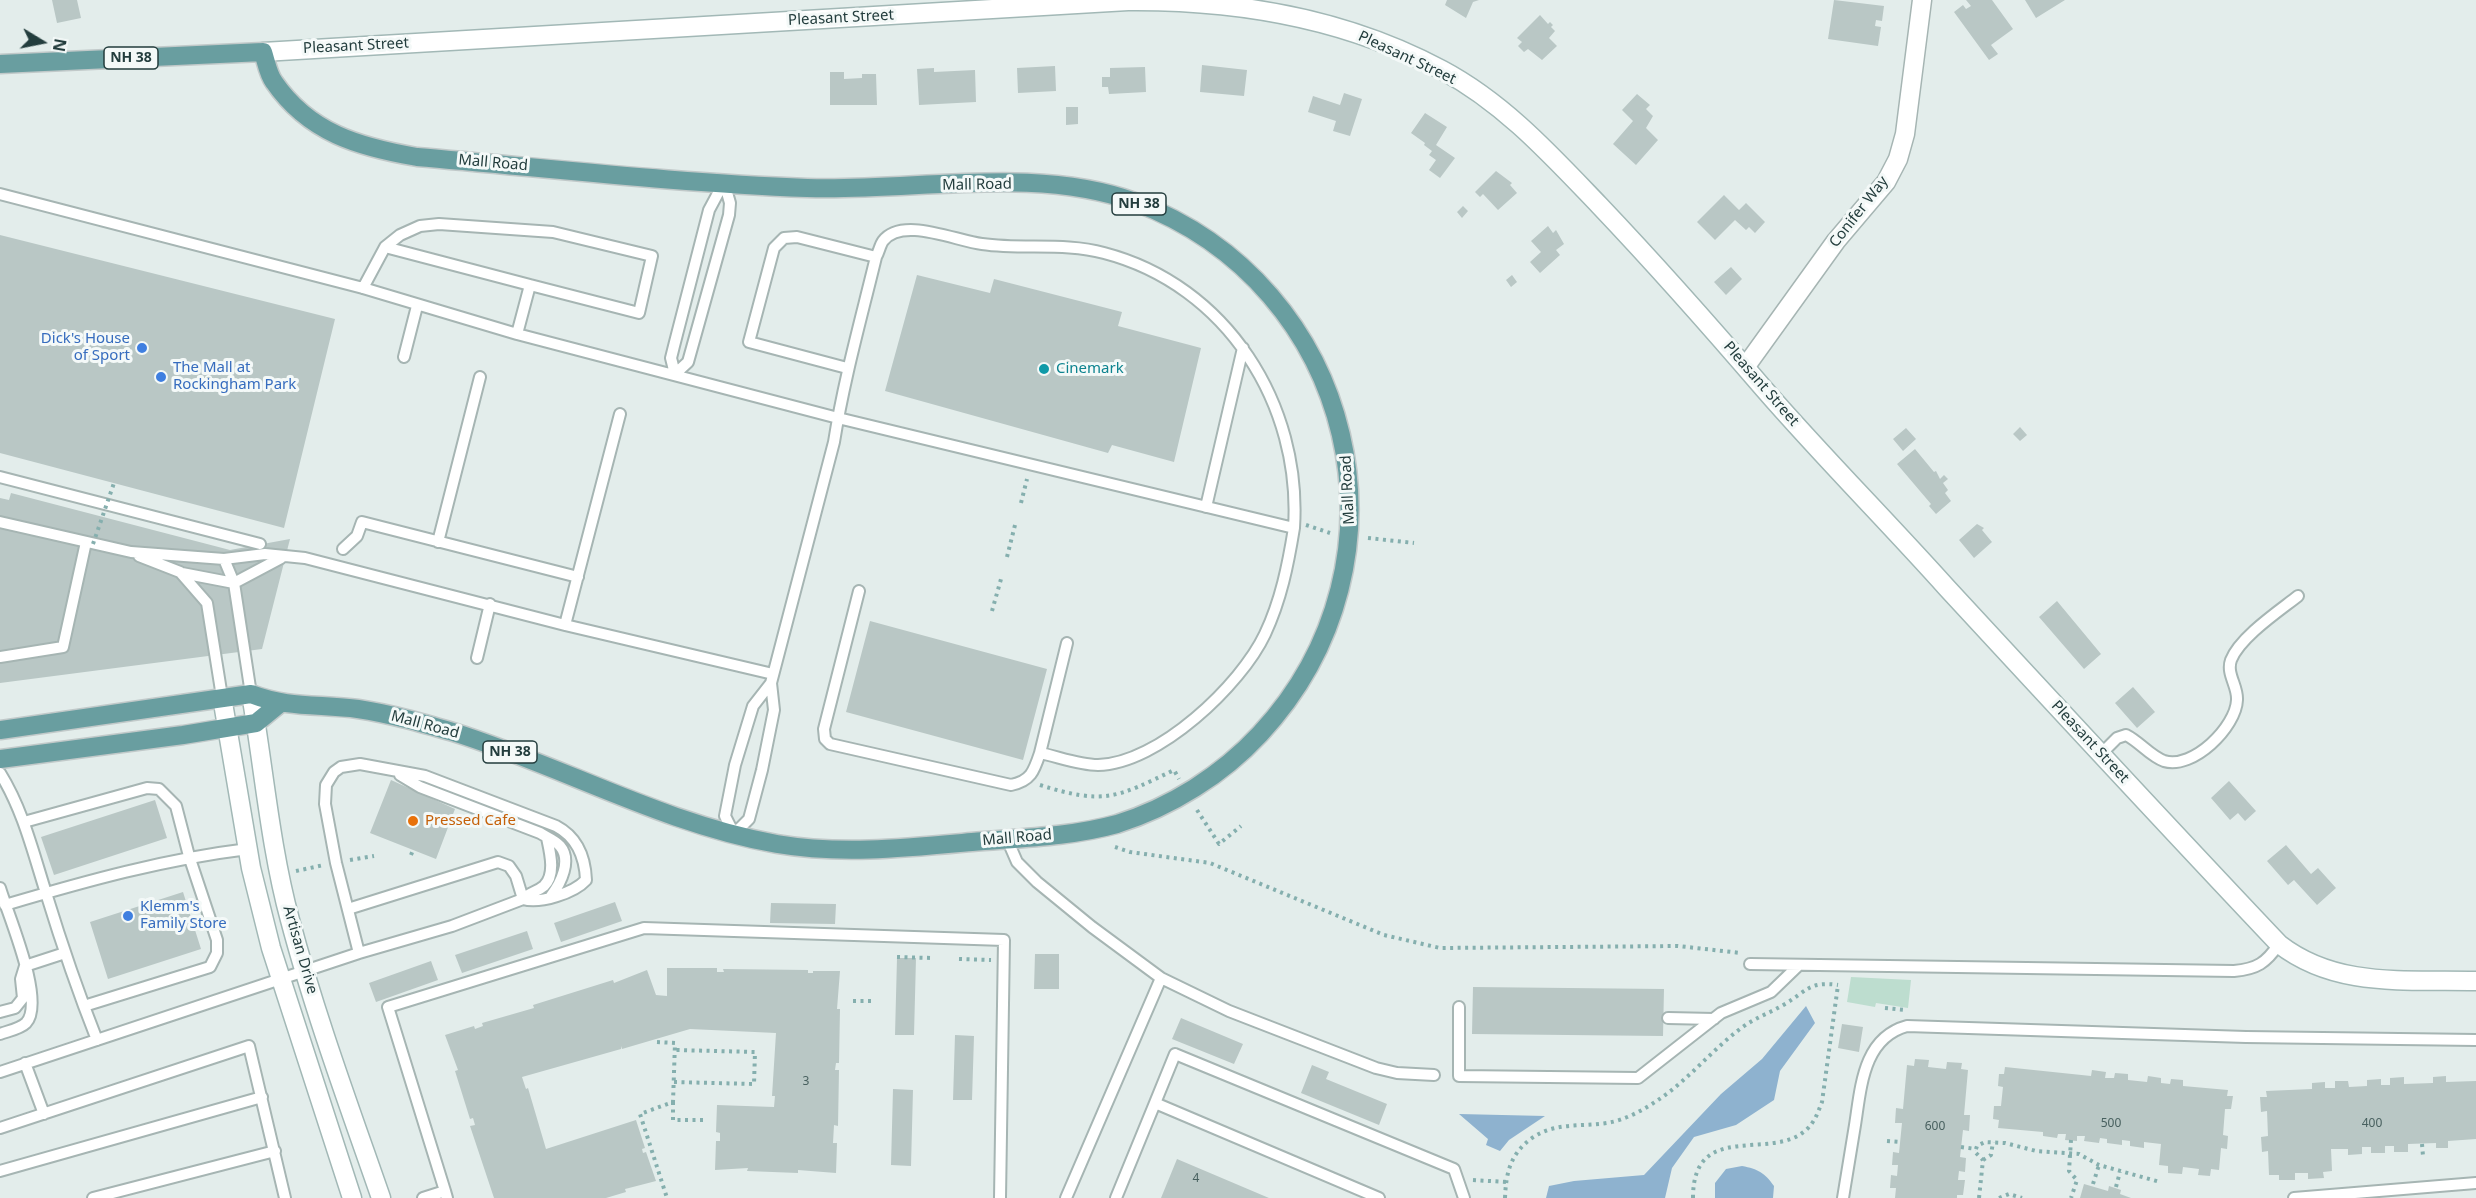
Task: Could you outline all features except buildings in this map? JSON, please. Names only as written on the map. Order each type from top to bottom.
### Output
[{"type":"main road","name":"Conifer Way","points":[[1746,366],[1836,241],[1886,182],[1898,159],[1905,134],[1922,0]]},
{"type":"main road","name":"Pleasant Street","points":[[0,64],[263,52],[1128,1],[1220,4],[1266,10],[1356,33],[1441,69],[1480,94],[1550,153],[2101,754],[2279,944],[2313,965],[2339,975],[2375,980],[2476,981]]},
{"type":"main road","name":"Mall Road","points":[[0,730],[250,694],[278,705],[358,709],[412,720],[458,734],[650,807],[734,834],[776,844],[827,849],[894,848],[1091,830],[1119,823],[1166,803],[1209,779],[1233,761],[1272,721],[1290,698],[1318,650],[1337,600],[1346,562],[1352,508],[1346,451],[1330,395],[1304,342],[1287,316],[1246,271],[1226,253],[1186,226],[1130,200],[1100,192],[1041,184],[831,188],[724,182],[417,157],[372,150],[331,132],[294,105],[272,80],[263,52]]},
{"type":"main road","name":"Artisan Drive","points":[[250,694],[277,859],[305,971],[381,1198]]},
{"type":"main road","name":"Artisan Drive","points":[[222,697],[248,849],[282,980],[352,1198]]},
{"type":"main road","points":[[0,759],[256,723],[278,705]]},
{"type":"lane","points":[[675,374],[688,362],[729,215],[730,204],[724,182]]},
{"type":"lane","points":[[675,374],[671,358],[674,346],[709,210],[724,182]]},
{"type":"lane","points":[[0,194],[363,288],[517,334],[838,418],[1298,527]]},
{"type":"lane","points":[[363,288],[385,248],[400,235],[420,226],[439,224],[553,232],[652,256],[639,313],[385,248]]},
{"type":"lane","points":[[772,679],[753,706],[735,765],[725,816],[734,834],[748,819],[762,770],[774,710],[772,679],[834,442],[848,368],[876,257],[883,241],[894,232],[907,229],[983,244],[1074,246],[1106,253],[1166,279],[1193,299],[1244,348],[1270,393],[1284,429],[1298,527],[1285,582],[1264,637],[1246,664],[1206,708],[1186,725],[1139,755],[1116,762],[1098,765],[1040,753]]},
{"type":"lane","points":[[848,368],[749,342],[774,248],[784,238],[797,237],[876,257]]},
{"type":"lane","points":[[517,334],[530,285]]},
{"type":"lane","points":[[404,357],[417,306]]},
{"type":"lane","points":[[1206,507],[1244,348]]},
{"type":"lane","points":[[438,542],[480,377]]},
{"type":"lane","points":[[565,625],[620,414]]},
{"type":"lane","points":[[0,477],[260,544]]},
{"type":"lane","points":[[0,522],[131,552],[224,559],[265,554],[281,558],[305,558],[490,604],[772,679]]},
{"type":"lane","points":[[343,549],[357,536],[362,522],[578,577]]},
{"type":"lane","points":[[0,657],[63,647],[90,543]]},
{"type":"lane","points":[[131,552],[180,572],[234,583],[281,558]]},
{"type":"lane","points":[[224,559],[234,583],[250,694]]},
{"type":"lane","points":[[180,572],[207,603],[222,697]]},
{"type":"lane","points":[[859,591],[824,729],[825,739],[830,744],[1011,785],[1028,780],[1034,772],[1040,753],[1067,643]]},
{"type":"lane","points":[[2101,754],[2117,738],[2126,735],[2164,761],[2183,762],[2193,759],[2231,723],[2236,712],[2238,696],[2230,672],[2231,660],[2240,647],[2265,623],[2298,596]]},
{"type":"lane","points":[[477,658],[490,604]]},
{"type":"lane","points":[[359,953],[325,804],[326,785],[334,772],[341,767],[360,764],[425,776],[567,832],[580,850],[586,880],[580,886],[533,902],[523,899]]},
{"type":"lane","points":[[395,772],[420,787],[547,838],[562,848],[563,876],[551,896]]},
{"type":"lane","points":[[0,773],[24,822],[65,953],[97,1040]]},
{"type":"lane","points":[[24,822],[134,791],[159,789],[170,796],[176,806],[189,856],[217,940],[217,953],[210,967],[84,1006]]},
{"type":"lane","points":[[0,1072],[359,953],[452,926],[523,899],[531,891],[542,888],[549,880],[551,855],[547,838]]},
{"type":"lane","points":[[1006,839],[1017,862],[1038,882],[1092,927],[1161,978],[1229,1011],[1376,1068],[1397,1073],[1434,1075]]},
{"type":"lane","points":[[5,905],[189,856],[248,849]]},
{"type":"lane","points":[[348,909],[498,862],[509,866],[516,876],[523,899]]},
{"type":"lane","points":[[0,888],[31,979],[32,1012],[26,1022],[0,1034]]},
{"type":"lane","points":[[423,1198],[446,1195],[388,1007],[644,928],[1004,940],[1000,1198]]},
{"type":"lane","points":[[1750,964],[2234,971],[2253,970],[2268,960],[2279,944]]},
{"type":"lane","points":[[25,966],[65,953]]},
{"type":"lane","points":[[1459,1007],[1459,1076],[1638,1078],[1720,1013],[1771,992],[1799,965]]},
{"type":"lane","points":[[0,1012],[15,1008],[22,998],[21,979],[25,966]]},
{"type":"lane","points":[[1066,1198],[1161,978]]},
{"type":"lane","points":[[1668,1018],[1714,1019]]},
{"type":"lane","points":[[1843,1198],[1864,1068],[1882,1039],[1894,1029],[1907,1026],[2246,1037],[2476,1040]]},
{"type":"lane","points":[[0,1128],[249,1046],[285,1198]]},
{"type":"lane","points":[[1116,1198],[1175,1054],[1454,1169],[1464,1198]]},
{"type":"lane","points":[[25,1064],[44,1113]]},
{"type":"lane","points":[[0,1171],[262,1097]]},
{"type":"lane","points":[[1155,1103],[1379,1198]]},
{"type":"lane","points":[[93,1198],[275,1151]]},
{"type":"lane","points":[[2295,1198],[2476,1183]]},
{"type":"path","points":[[1021,503],[1027,479]]},
{"type":"path","points":[[90,543],[114,483]]},
{"type":"path","points":[[1007,557],[1015,525]]},
{"type":"path","points":[[1298,527],[1334,534]]},
{"type":"path","points":[[1368,538],[1414,543]]},
{"type":"path","points":[[993,611],[1001,579]]},
{"type":"path","points":[[1028,780],[1062,792],[1102,798],[1123,794],[1174,770],[1179,780]]},
{"type":"path","points":[[1197,810],[1219,844],[1241,826]]},
{"type":"path","points":[[1115,847],[1130,852],[1210,863],[1384,935],[1440,948],[1575,945],[1706,948],[1746,954],[1750,964]]},
{"type":"path","points":[[411,855],[413,850]]},
{"type":"path","points":[[346,861],[374,856]]},
{"type":"path","points":[[293,872],[324,865]]},
{"type":"path","points":[[897,957],[932,958]]},
{"type":"path","points":[[959,959],[993,960]]},
{"type":"path","points":[[1693,1198],[1699,1170],[1721,1148],[1734,1145],[1778,1143],[1806,1130],[1816,1118],[1822,1102],[1841,966]]},
{"type":"path","points":[[853,1001],[874,1001]]},
{"type":"path","points":[[1885,1008],[1907,1010]]},
{"type":"path","points":[[657,1042],[675,1043],[673,1120],[707,1120]]},
{"type":"path","points":[[674,1082],[754,1084],[755,1052],[675,1050]]},
{"type":"path","points":[[667,1198],[640,1114],[673,1102]]},
{"type":"path","points":[[2071,1140],[2069,1170],[2077,1180],[2071,1198]]},
{"type":"path","points":[[1887,1141],[1900,1142]]},
{"type":"path","points":[[1961,1147],[1976,1149],[1985,1142],[1993,1142],[2036,1151],[2070,1153],[2120,1172],[2160,1182]]},
{"type":"path","points":[[1983,1160],[1991,1155],[1993,1142]]},
{"type":"path","points":[[2422,1144],[2423,1156]]},
{"type":"path","points":[[1976,1149],[1977,1156],[1983,1160]]},
{"type":"path","points":[[1979,1198],[1983,1160]]},
{"type":"path","points":[[2093,1184],[2099,1165]]},
{"type":"path","points":[[2116,1186],[2120,1172]]},
{"type":"path","points":[[1469,1179],[1506,1182]]},
{"type":"path","points":[[1999,1198],[2009,1194],[2022,1198]]},
{"type":"green space","points":[[1851,977],[1911,980],[1908,1008],[1876,1003],[1875,1007],[1847,1002]]},
{"type":"water","points":[[1806,1006],[1815,1023],[1780,1071],[1774,1100],[1736,1125],[1694,1137],[1672,1168],[1665,1198],[1546,1198],[1549,1186],[1574,1181],[1644,1175],[1721,1094],[1762,1059]]},
{"type":"water","points":[[1459,1114],[1545,1116],[1509,1140],[1500,1151],[1486,1145],[1488,1139]]},
{"type":"water","points":[[1742,1166],[1757,1170],[1767,1178],[1774,1186],[1773,1198],[1715,1198],[1715,1183],[1726,1169]]},
{"type":"place","name":"Dick's House of Sport","points":[[142,348]]},
{"type":"place","name":"Cinemark","points":[[1044,369]]},
{"type":"place","name":"The Mall at Rockingham Park","points":[[161,377]]},
{"type":"place","name":"Pressed Cafe","points":[[413,821]]},
{"type":"place","name":"Klemm's Family Store","points":[[128,916]]}]
